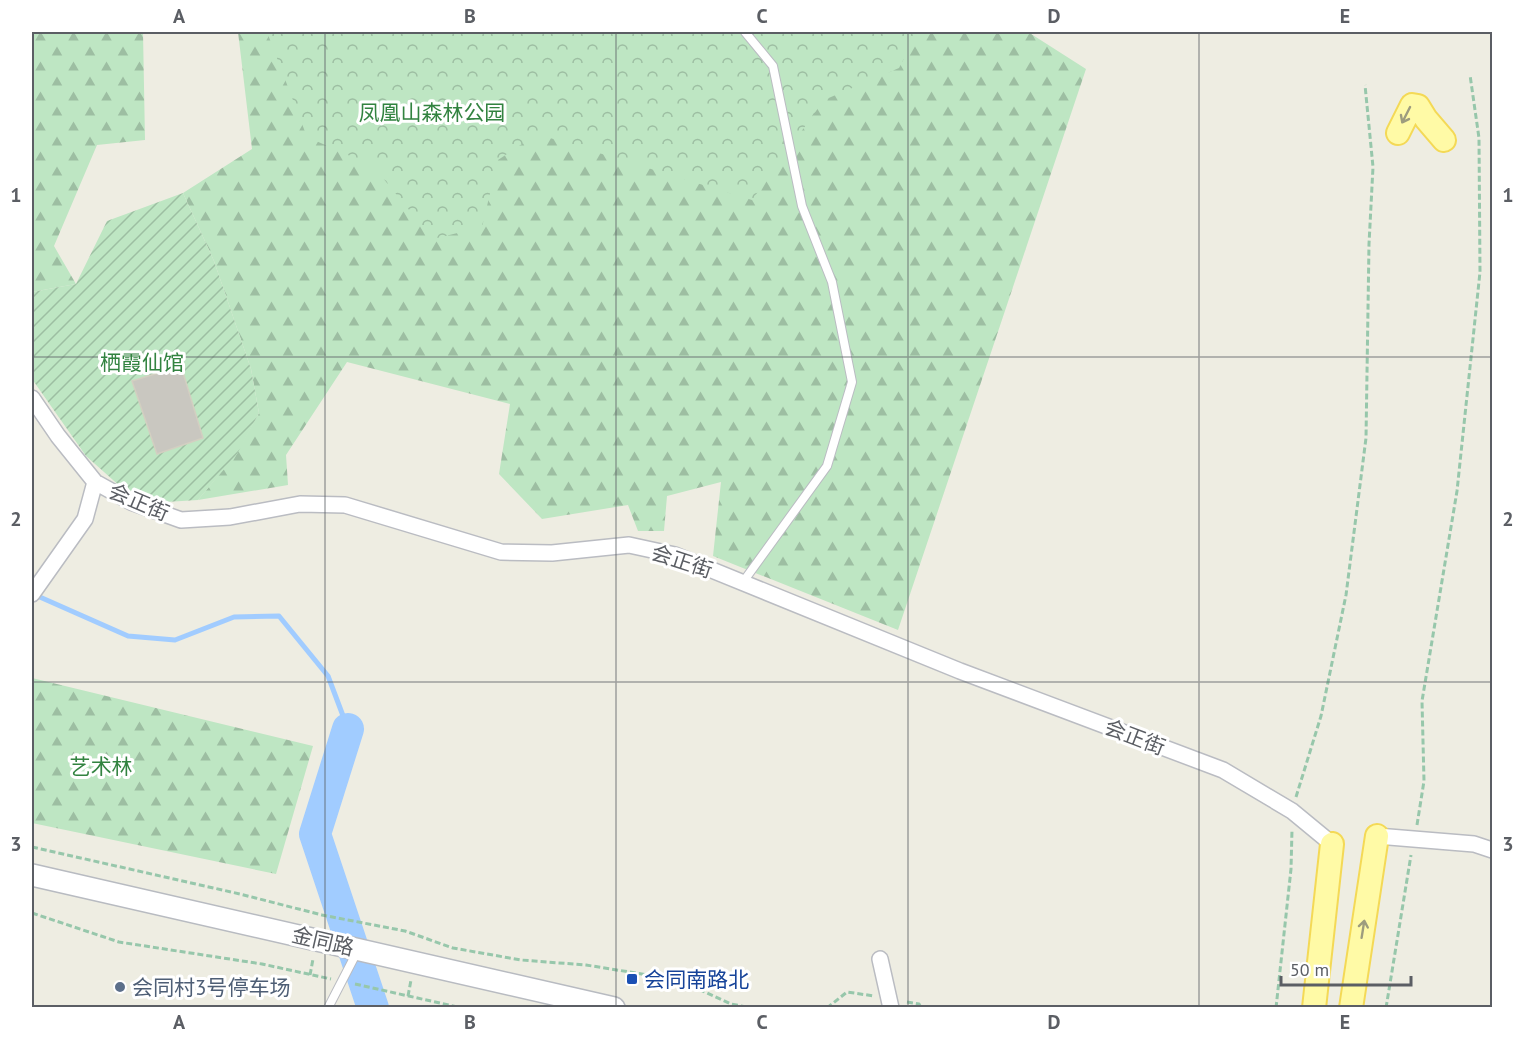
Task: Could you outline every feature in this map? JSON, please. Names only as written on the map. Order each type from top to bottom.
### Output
[{"type":"main road","points":[[1398,133],[1412,105],[1418,106],[1444,140]]},
{"type":"main road","points":[[1351,1008],[1377,836]]},
{"type":"main road","points":[[1316,1002],[1332,844]]},
{"type":"street","name":"会正街","points":[[32,398],[58,436],[95,482],[131,502],[181,520],[230,517],[300,504],[345,505],[501,552],[552,553],[628,545],[675,555],[960,671],[1223,770],[1292,811],[1332,844]]},
{"type":"street","points":[[32,594],[85,519],[95,482]]},
{"type":"street","points":[[1377,836],[1474,844],[1492,850]]},
{"type":"street","name":"金同路","points":[[32,875],[614,1008]]},
{"type":"street","points":[[880,959],[891,1008]]},
{"type":"lane","points":[[743,582],[827,466],[852,382],[832,282],[802,206],[773,66],[745,32]]},
{"type":"lane","points":[[328,1008],[359,949]]},
{"type":"path","points":[[1386,1008],[1424,781],[1422,701],[1457,491],[1480,272],[1479,138],[1470,75]]},
{"type":"path","points":[[1276,1008],[1291,869],[1292,811],[1321,716],[1346,595],[1366,438],[1369,244],[1373,167],[1365,85]]},
{"type":"path","points":[[32,847],[322,915],[405,931],[453,948],[521,960],[586,965],[679,980],[731,1004],[752,1008]]},
{"type":"path","points":[[32,913],[119,942],[262,964],[324,978]]},
{"type":"path","points":[[379,989],[462,1008]]},
{"type":"green space","points":[[32,32],[143,32],[145,140],[97,145],[54,246],[76,284],[32,292]]},
{"type":"green space","points":[[238,32],[1028,32],[1086,69],[898,630],[713,556],[721,482],[667,496],[664,531],[638,531],[628,505],[542,519],[499,474],[510,404],[347,362],[286,455],[288,485],[198,500],[236,454],[259,413],[251,369],[214,261],[183,193],[252,149]]},
{"type":"green space","name":"凤凰山森林公园","points":[[267,32],[918,32],[899,68],[824,100],[752,200],[537,134],[498,160],[482,227],[433,239],[373,166],[307,137]]},
{"type":"green space","name":"栖霞仙馆","points":[[183,193],[214,261],[251,369],[259,413],[237,454],[198,500],[166,502],[122,488],[86,456],[32,379],[32,292],[76,284],[107,221]]},
{"type":"green space","name":"艺术林","points":[[32,678],[313,746],[276,874],[32,823]]},
{"type":"building","points":[[181,366],[203,438],[157,454],[132,381]]},
{"type":"waterway","points":[[33,594],[128,636],[175,640],[234,617],[279,616],[328,676],[348,729]]},
{"type":"waterway","points":[[348,729],[315,834],[373,1008]]},
{"type":"place","name":"会同南路北","points":[[632,979]]},
{"type":"place","name":"会同村3号停车场","points":[[120,987]]}]
